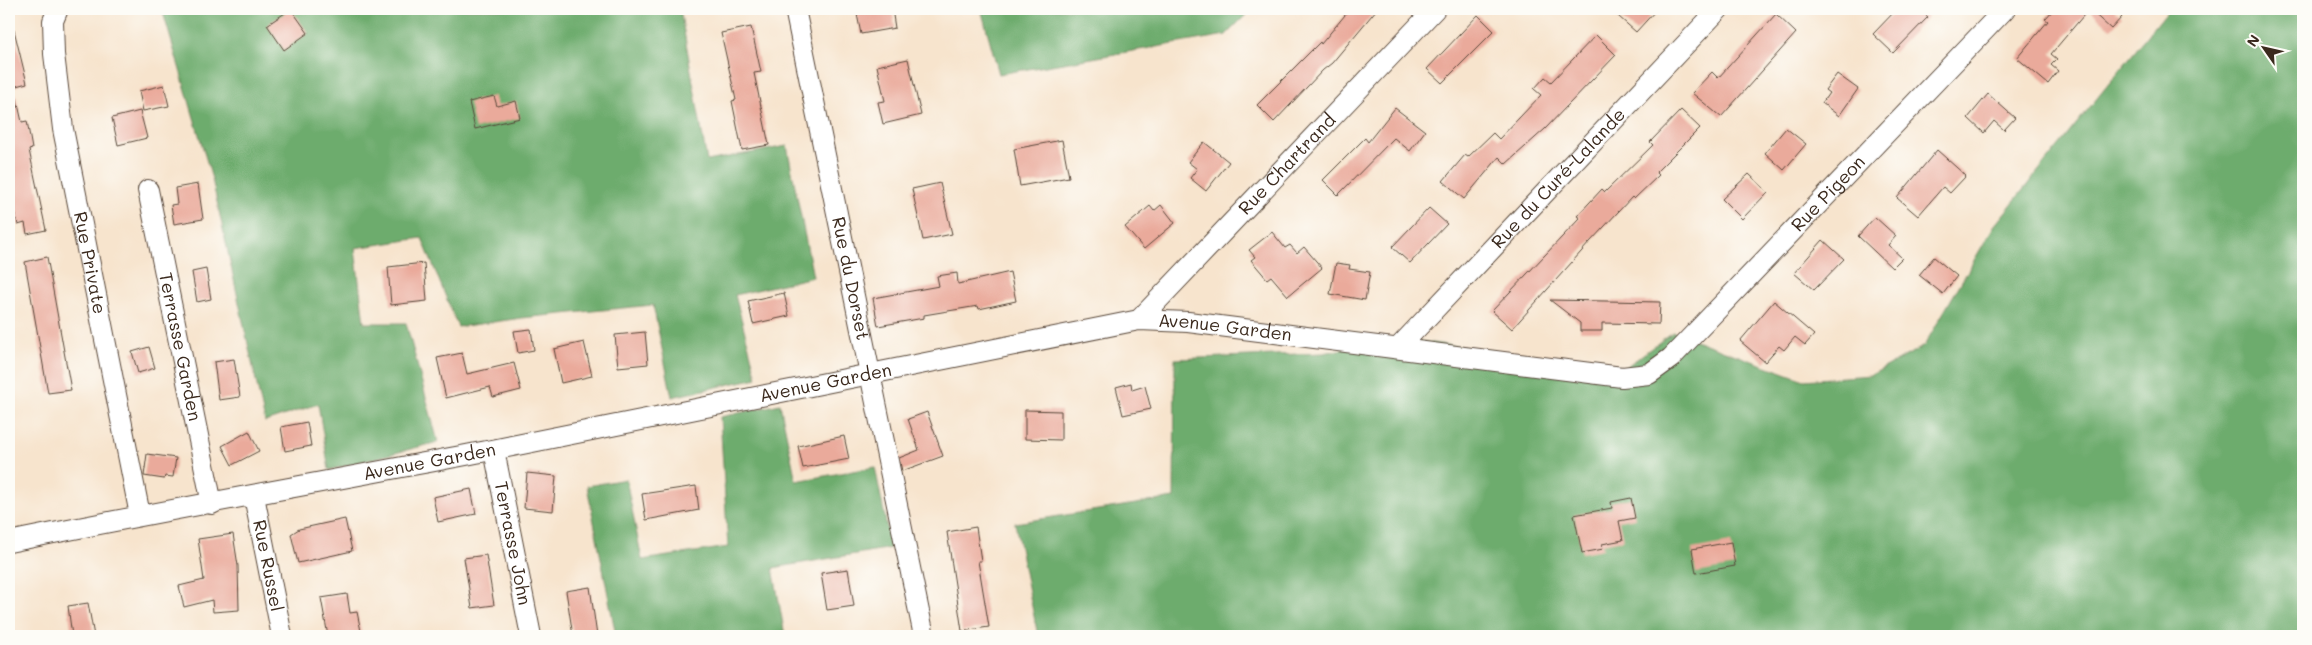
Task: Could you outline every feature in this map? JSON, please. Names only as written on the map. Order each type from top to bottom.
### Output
[{"type":"street","name":"Rue Private","points":[[58,9],[53,21],[54,54],[63,129],[140,515]]},
{"type":"street","name":"Rue du Dorset","points":[[795,9],[868,373],[924,636]]},
{"type":"street","name":"Rue Chartrand","points":[[1139,320],[1435,9]]},
{"type":"street","name":"Rue du Curé-Lalande","points":[[1398,347],[1719,9]]},
{"type":"street","name":"Rue Pigeon","points":[[1649,374],[1671,358],[2005,9]]},
{"type":"street","name":"Terrasse Garden","points":[[148,190],[212,504]]},
{"type":"street","name":"Avenue Garden","points":[[9,542],[140,515],[212,504],[494,450],[868,373],[1139,320],[1188,322],[1398,347],[1622,377],[1649,374]]},
{"type":"street","name":"Terrasse John","points":[[494,450],[531,636]]},
{"type":"street","name":"Rue Russel","points":[[254,496],[282,636]]},
{"type":"green space","points":[[162,9],[680,9],[707,161],[787,146],[813,277],[735,295],[757,378],[672,397],[653,305],[522,318],[458,327],[422,238],[355,248],[364,323],[406,323],[438,442],[329,470],[318,404],[265,422],[212,179]]},
{"type":"green space","points":[[981,9],[1252,9],[1226,35],[999,74]]},
{"type":"green space","points":[[2169,9],[2303,9],[2303,636],[1038,636],[1015,523],[1174,498],[1175,359],[1324,353],[1396,338],[1623,369],[1673,332],[1804,380],[1871,375],[1924,346],[1994,226]]},
{"type":"green space","points":[[780,404],[796,481],[875,467],[891,548],[773,568],[785,636],[616,636],[587,486],[626,479],[642,560],[728,547],[720,417]]},
{"type":"building","points":[[291,9],[308,33],[284,50],[267,25]]},
{"type":"building","points":[[856,9],[892,9],[895,28],[861,34]]},
{"type":"building","points":[[1350,9],[1377,9],[1332,63],[1323,70],[1274,122],[1257,105],[1320,42],[1321,44]]},
{"type":"building","points":[[1610,9],[1657,9],[1636,32]]},
{"type":"building","points":[[1897,9],[1919,9],[1928,17],[1893,53],[1873,34]]},
{"type":"building","points":[[2054,9],[2089,9],[2051,54],[2057,59],[2051,65],[2058,71],[2048,84],[2017,58],[2048,21],[2045,19]]},
{"type":"building","points":[[2089,9],[2114,9],[2122,17],[2111,29]]},
{"type":"building","points":[[1776,14],[1796,33],[1721,117],[1692,93],[1712,72],[1718,78]]},
{"type":"building","points":[[1478,15],[1494,31],[1442,83],[1427,69]]},
{"type":"building","points":[[751,27],[761,72],[754,73],[769,145],[742,150],[732,101],[736,100],[721,33]]},
{"type":"building","points":[[14,30],[27,83],[9,88],[9,31]]},
{"type":"building","points":[[1596,35],[1616,55],[1545,129],[1506,164],[1499,157],[1464,199],[1443,181],[1465,155],[1468,157],[1493,133],[1499,139],[1541,95],[1534,89],[1545,77],[1551,82]]},
{"type":"building","points":[[908,59],[921,115],[883,124],[878,102],[885,101],[877,66]]},
{"type":"building","points":[[1837,74],[1858,89],[1839,116],[1822,103],[1829,93],[1825,90]]},
{"type":"building","points":[[164,85],[169,106],[143,111],[139,91]]},
{"type":"building","points":[[15,91],[22,122],[27,121],[32,149],[29,150],[46,230],[27,234],[25,223],[18,225],[9,181],[9,92]]},
{"type":"building","points":[[1988,94],[2015,118],[2004,130],[1994,121],[1984,133],[1968,118]]},
{"type":"building","points":[[494,96],[497,106],[516,101],[520,118],[475,129],[469,102]]},
{"type":"building","points":[[1395,108],[1425,131],[1410,151],[1394,138],[1338,195],[1323,180],[1365,138],[1368,142]]},
{"type":"building","points":[[1681,110],[1700,128],[1656,172],[1659,175],[1634,199],[1632,197],[1512,329],[1492,311],[1580,218],[1577,216],[1602,189],[1605,192],[1653,145],[1650,142]]},
{"type":"building","points":[[140,111],[147,138],[118,145],[112,118]]},
{"type":"building","points":[[1786,128],[1806,144],[1784,170],[1765,153]]},
{"type":"building","points":[[1062,140],[1069,177],[1020,186],[1014,149]]},
{"type":"building","points":[[1204,142],[1229,162],[1206,191],[1190,178],[1197,169],[1188,162]]},
{"type":"building","points":[[1937,150],[1966,176],[1950,193],[1943,187],[1918,216],[1897,198]]},
{"type":"building","points":[[1749,174],[1768,192],[1742,219],[1722,199]]},
{"type":"building","points":[[940,183],[952,234],[923,240],[912,189]]},
{"type":"building","points":[[198,184],[203,219],[174,224],[171,205],[177,204],[175,188]]},
{"type":"building","points":[[1161,205],[1175,223],[1144,249],[1125,227],[1150,206],[1154,211]]},
{"type":"building","points":[[1429,208],[1447,224],[1410,263],[1392,247]]},
{"type":"building","points":[[1875,217],[1896,236],[1888,245],[1902,258],[1892,268],[1858,236]]},
{"type":"building","points":[[1272,232],[1285,248],[1290,245],[1297,253],[1304,247],[1322,268],[1288,296],[1271,276],[1267,279],[1251,260],[1255,257],[1249,250]]},
{"type":"building","points":[[1823,240],[1844,259],[1814,290],[1794,273]]},
{"type":"building","points":[[47,257],[71,390],[48,393],[25,262]]},
{"type":"building","points":[[1934,257],[1957,276],[1943,294],[1919,275]]},
{"type":"building","points":[[424,263],[427,301],[391,305],[388,267]]},
{"type":"building","points":[[1336,263],[1350,265],[1349,269],[1370,272],[1365,300],[1330,294]]},
{"type":"building","points":[[206,269],[211,299],[197,302],[192,272]]},
{"type":"building","points":[[1010,272],[1016,301],[979,309],[978,306],[924,315],[924,318],[878,326],[873,298],[939,286],[937,276],[957,273],[958,284]]},
{"type":"building","points":[[784,293],[789,316],[753,324],[748,301]]},
{"type":"building","points":[[1550,300],[1660,302],[1659,324],[1602,323],[1602,331],[1580,331],[1580,323]]},
{"type":"building","points":[[1774,301],[1814,335],[1805,345],[1795,337],[1784,350],[1779,346],[1765,362],[1740,341]]},
{"type":"building","points":[[531,329],[534,350],[518,353],[514,331]]},
{"type":"building","points":[[645,332],[648,364],[618,367],[615,335]]},
{"type":"building","points":[[584,342],[592,376],[561,383],[554,349]]},
{"type":"building","points":[[149,347],[155,368],[138,373],[132,352]]},
{"type":"building","points":[[462,353],[467,374],[514,363],[521,390],[493,397],[490,387],[446,398],[437,358]]},
{"type":"building","points":[[234,359],[240,397],[219,400],[214,362]]},
{"type":"building","points":[[1131,383],[1132,390],[1145,386],[1151,409],[1123,415],[1116,387]]},
{"type":"building","points":[[1025,410],[1061,411],[1061,440],[1025,439]]},
{"type":"building","points":[[927,412],[943,456],[902,471],[899,458],[919,450],[908,419]]},
{"type":"building","points":[[307,422],[311,446],[285,451],[281,427]]},
{"type":"building","points":[[249,431],[259,451],[232,465],[222,446]]},
{"type":"building","points":[[844,436],[849,459],[803,468],[798,446]]},
{"type":"building","points":[[147,454],[176,458],[173,477],[165,476],[164,479],[144,476]]},
{"type":"building","points":[[527,473],[556,476],[553,511],[524,508]]},
{"type":"building","points":[[696,486],[699,510],[646,520],[642,494]]},
{"type":"building","points":[[471,489],[476,514],[438,522],[433,497]]},
{"type":"building","points":[[1631,498],[1635,518],[1619,521],[1623,540],[1602,544],[1603,549],[1582,553],[1574,515],[1612,508],[1611,502]]},
{"type":"building","points":[[345,519],[352,551],[298,563],[291,534],[299,529]]},
{"type":"building","points":[[976,527],[981,561],[978,561],[989,627],[962,631],[947,532]]},
{"type":"building","points":[[233,534],[238,566],[239,610],[213,612],[212,600],[184,607],[179,586],[204,580],[198,539]]},
{"type":"building","points":[[1731,542],[1735,566],[1696,573],[1692,549]]},
{"type":"building","points":[[486,555],[494,605],[472,608],[464,558]]},
{"type":"building","points":[[848,569],[854,606],[827,610],[821,573]]},
{"type":"building","points":[[590,587],[597,636],[573,636],[566,591]]},
{"type":"building","points":[[347,594],[350,613],[357,612],[362,636],[328,636],[321,598]]},
{"type":"building","points":[[88,603],[94,636],[72,636],[68,606]]}]
